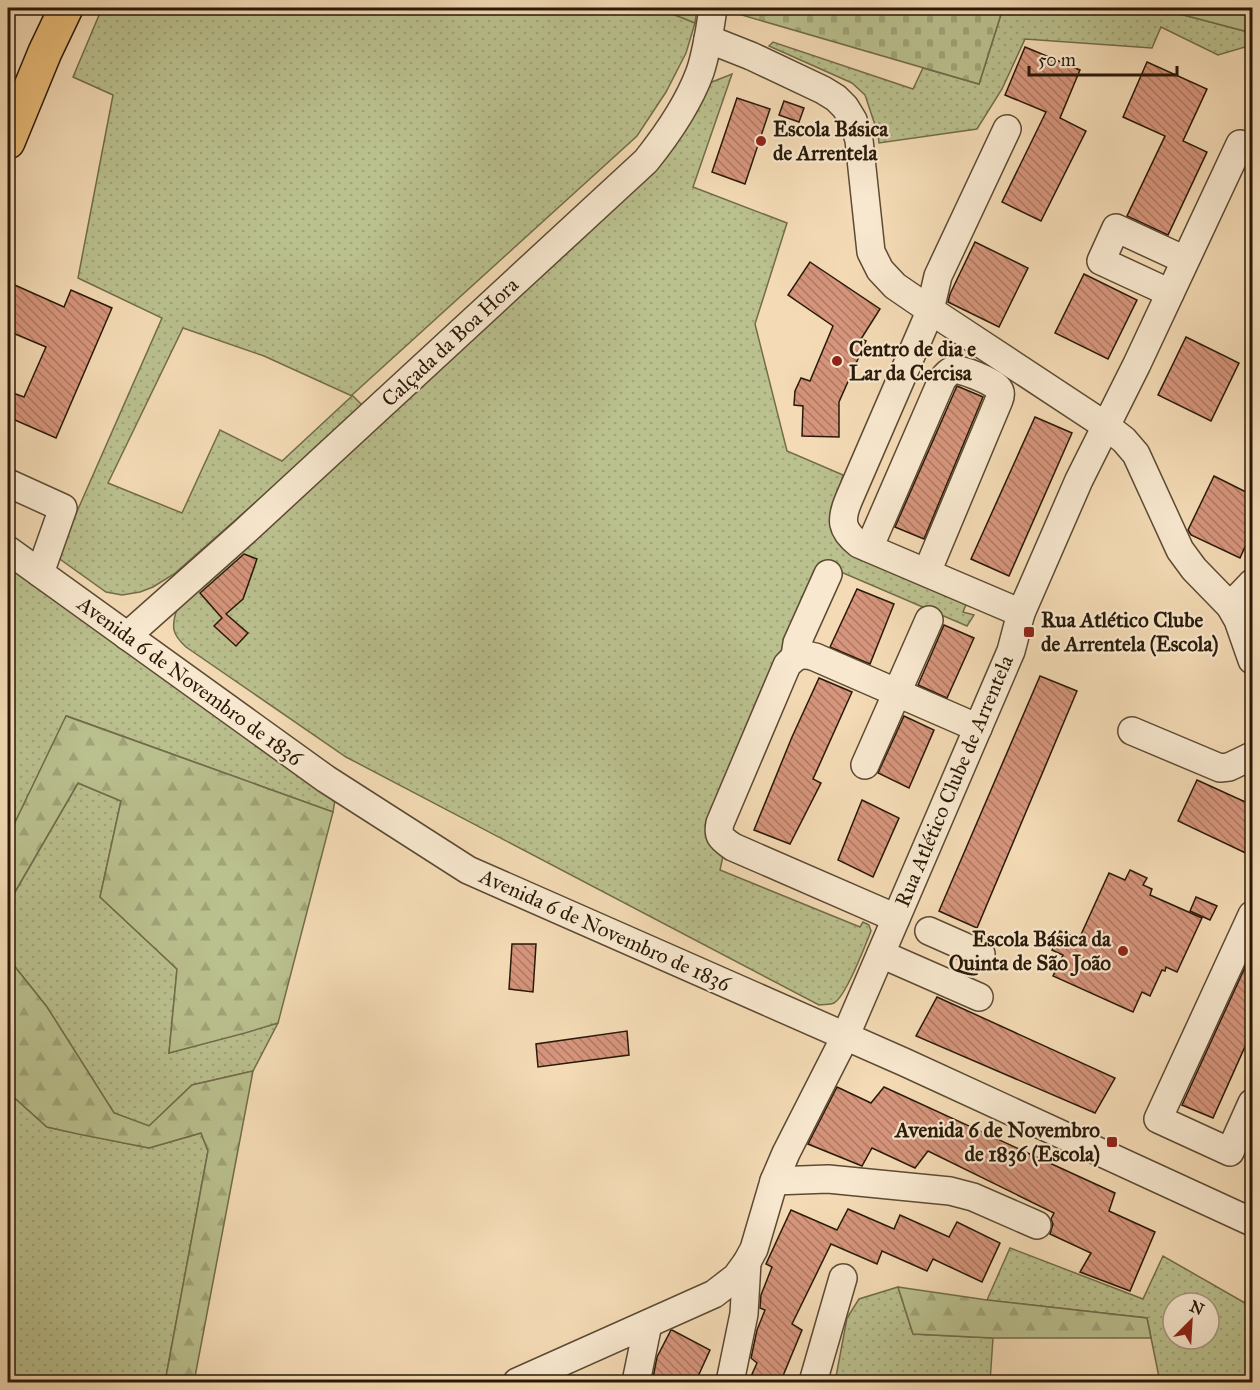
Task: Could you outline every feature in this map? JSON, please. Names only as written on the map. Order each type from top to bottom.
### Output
[{"type":"main road","points":[[8,142],[66,8]]},
{"type":"street","name":"Calçada da Boa Hora","points":[[127,636],[243,533],[646,161],[688,98],[700,73],[713,8]]},
{"type":"street","points":[[708,39],[751,56],[823,90],[845,107],[853,120],[859,140],[871,252],[880,270],[895,286],[1124,440],[1136,454],[1180,550],[1194,569],[1230,606],[1238,620],[1252,660]]},
{"type":"street","points":[[1007,129],[938,276],[930,310],[843,517],[844,528],[859,544],[1021,613]]},
{"type":"street","name":"Rua Atlético Clube de Arrentela","points":[[747,1262],[754,1249],[774,1181],[845,1037],[1011,651],[1021,613],[1079,480],[1137,364],[1240,144]]},
{"type":"street","points":[[1170,293],[1101,261],[1116,228],[1185,260]]},
{"type":"street","points":[[869,548],[942,380],[954,370],[992,383],[999,388],[1001,394],[999,400],[927,572]]},
{"type":"street","points":[[8,483],[63,508],[40,573]]},
{"type":"street","name":"Avenida 6 de Novembro de 1836","points":[[8,550],[326,779],[468,870],[904,1062],[1252,1222]]},
{"type":"street","points":[[828,574],[797,644],[795,656],[783,675],[718,832],[733,847],[896,918]]},
{"type":"street","points":[[1230,606],[1252,583]]},
{"type":"street","points":[[865,765],[929,620]]},
{"type":"street","points":[[795,656],[804,654],[815,657],[978,728]]},
{"type":"street","points":[[1132,731],[1220,768],[1228,767],[1252,756]]},
{"type":"street","points":[[1252,915],[1158,1119],[1230,1152],[1252,1103]]},
{"type":"street","points":[[929,931],[973,950],[948,983]]},
{"type":"street","points":[[880,954],[979,997]]},
{"type":"street","points":[[774,1181],[828,1179],[950,1191],[973,1197],[1037,1225]]},
{"type":"street","points":[[517,1383],[714,1294],[736,1276],[747,1262]]},
{"type":"street","points":[[730,1383],[744,1314],[747,1262]]},
{"type":"street","points":[[813,1383],[843,1278]]},
{"type":"street","points":[[636,1383],[648,1324]]},
{"type":"green space","points":[[102,8],[658,8],[695,23],[686,53],[666,92],[637,136],[352,395],[364,407],[174,574],[153,587],[122,595],[106,592],[57,557],[162,318],[78,278],[113,95],[73,77]],"holes":[[[183,328],[264,356],[352,396],[282,461],[220,430],[182,513],[108,483]]]},
{"type":"green space","points":[[658,8],[697,8],[695,23]]},
{"type":"green space","points":[[736,8],[1003,8],[979,84],[735,13]]},
{"type":"green space","points":[[1003,8],[1157,8],[1252,33],[1252,45],[1218,55],[1161,27],[1152,48],[1025,39],[1002,89],[977,129],[879,143],[865,95],[852,83],[769,46],[773,42],[913,89],[923,68],[979,84]]},
{"type":"green space","points":[[1157,8],[1252,8],[1252,33]]},
{"type":"green space","points":[[732,74],[693,187],[787,223],[755,324],[787,451],[843,475],[834,509],[833,533],[967,602],[963,612],[974,615],[967,626],[820,563],[707,829],[723,856],[720,870],[860,927],[863,922],[869,925],[871,931],[860,959],[839,999],[834,1003],[819,1005],[346,757],[186,647],[174,630],[177,609],[712,82]]},
{"type":"green space","points":[[8,561],[336,794],[333,812],[67,716],[8,837]]},
{"type":"green space","points":[[66,716],[333,812],[278,1023],[169,1053],[177,969],[100,897],[121,801],[78,783],[8,904],[8,837]]},
{"type":"green space","points":[[78,783],[121,801],[100,897],[177,969],[169,1053],[278,1023],[253,1071],[192,1085],[149,1126],[114,1113],[47,1007],[8,958],[8,904]]},
{"type":"green space","points":[[8,958],[47,1007],[114,1113],[149,1126],[192,1085],[253,1071],[194,1382],[165,1382],[208,1151],[201,1133],[149,1148],[78,1134],[47,1127],[8,1092]]},
{"type":"green space","points":[[8,1092],[47,1127],[149,1148],[201,1133],[208,1151],[165,1382],[8,1382]]},
{"type":"green space","points":[[1010,1248],[1143,1299],[1163,1256],[1252,1307],[1252,1382],[1160,1382],[1147,1318],[987,1300]]},
{"type":"green space","points":[[898,1287],[913,1334],[993,1338],[990,1382],[835,1382],[847,1318],[859,1299]]},
{"type":"green space","points":[[898,1287],[987,1300],[1147,1318],[1151,1338],[993,1338],[913,1334]]},
{"type":"building","points":[[1025,47],[1080,70],[1060,118],[1086,131],[1041,221],[1002,202],[1046,112],[1005,95]]},
{"type":"building","points":[[1147,62],[1207,89],[1183,141],[1207,152],[1168,235],[1127,216],[1165,136],[1123,117]]},
{"type":"building","points":[[737,98],[770,109],[745,184],[712,172]]},
{"type":"building","points":[[784,101],[804,108],[799,122],[779,115]]},
{"type":"building","points":[[975,242],[1028,268],[999,327],[948,302]]},
{"type":"building","name":"Centro de dia e Lar da Cercisa","points":[[810,262],[880,309],[861,339],[866,341],[839,402],[839,437],[802,436],[803,406],[794,405],[795,391],[801,378],[810,381],[833,326],[788,295]]},
{"type":"building","points":[[1084,274],[1137,300],[1108,359],[1055,333]]},
{"type":"building","points":[[8,282],[64,307],[71,290],[112,308],[56,438],[8,417],[8,391],[24,397],[46,347],[8,331]]},
{"type":"building","points":[[1186,337],[1239,363],[1211,421],[1158,395]]},
{"type":"building","points":[[957,386],[983,397],[924,539],[895,527]]},
{"type":"building","points":[[1035,417],[1072,433],[1009,576],[971,559]]},
{"type":"building","points":[[1214,476],[1252,495],[1252,531],[1240,558],[1191,535],[1188,530]]},
{"type":"building","points":[[244,554],[257,559],[243,599],[226,614],[248,633],[236,646],[214,626],[222,618],[200,593]]},
{"type":"building","points":[[857,589],[894,604],[870,664],[830,647]]},
{"type":"building","points":[[944,625],[974,638],[947,698],[918,685]]},
{"type":"building","points":[[1040,676],[1077,691],[977,928],[939,911]]},
{"type":"building","points":[[819,678],[852,692],[813,779],[821,783],[790,844],[754,830]]},
{"type":"building","points":[[904,716],[934,730],[909,788],[878,773]]},
{"type":"building","points":[[1197,780],[1252,805],[1252,856],[1178,821]]},
{"type":"building","points":[[862,800],[899,818],[873,877],[838,860]]},
{"type":"building","points":[[1130,870],[1147,878],[1143,885],[1152,889],[1150,895],[1202,918],[1177,972],[1166,967],[1165,971],[1162,970],[1150,996],[1142,992],[1133,1012],[1053,976],[1063,955],[1052,950],[1060,931],[1079,939],[1109,873],[1125,880]]},
{"type":"building","points":[[1196,897],[1217,906],[1210,920],[1190,911]]},
{"type":"building","points":[[512,944],[536,944],[533,992],[509,989]]},
{"type":"building","points":[[1252,952],[1252,1031],[1213,1118],[1182,1105]]},
{"type":"building","points":[[937,997],[1115,1078],[1095,1113],[916,1036]]},
{"type":"building","points":[[627,1031],[629,1055],[538,1067],[536,1044]]},
{"type":"building","points":[[837,1087],[871,1103],[884,1087],[1115,1193],[1109,1211],[1155,1232],[1130,1291],[1080,1272],[1091,1253],[1050,1234],[1053,1224],[1051,1219],[1054,1213],[928,1151],[915,1168],[872,1148],[862,1166],[808,1144]]},
{"type":"building","points":[[848,1209],[894,1229],[900,1215],[949,1237],[957,1222],[1000,1243],[982,1282],[933,1259],[927,1271],[882,1251],[877,1264],[831,1244],[792,1324],[802,1330],[780,1383],[748,1383],[757,1363],[751,1358],[757,1330],[765,1310],[760,1308],[761,1295],[772,1267],[766,1264],[791,1210],[837,1230]]},
{"type":"building","points":[[671,1330],[710,1350],[695,1383],[652,1383],[657,1357]]},
{"type":"place","name":"Escola Básica de Arrentela","points":[[761,141]]},
{"type":"place","name":"Centro de dia e Lar da Cercisa","points":[[837,361]]},
{"type":"place","name":"Rua Atlético Clube de Arrentela (Escola)","points":[[1029,632]]},
{"type":"place","name":"Escola Básica da Quinta de São João","points":[[1123,951]]},
{"type":"place","name":"Avenida 6 de Novembro de 1836 (Escola)","points":[[1112,1142]]}]
